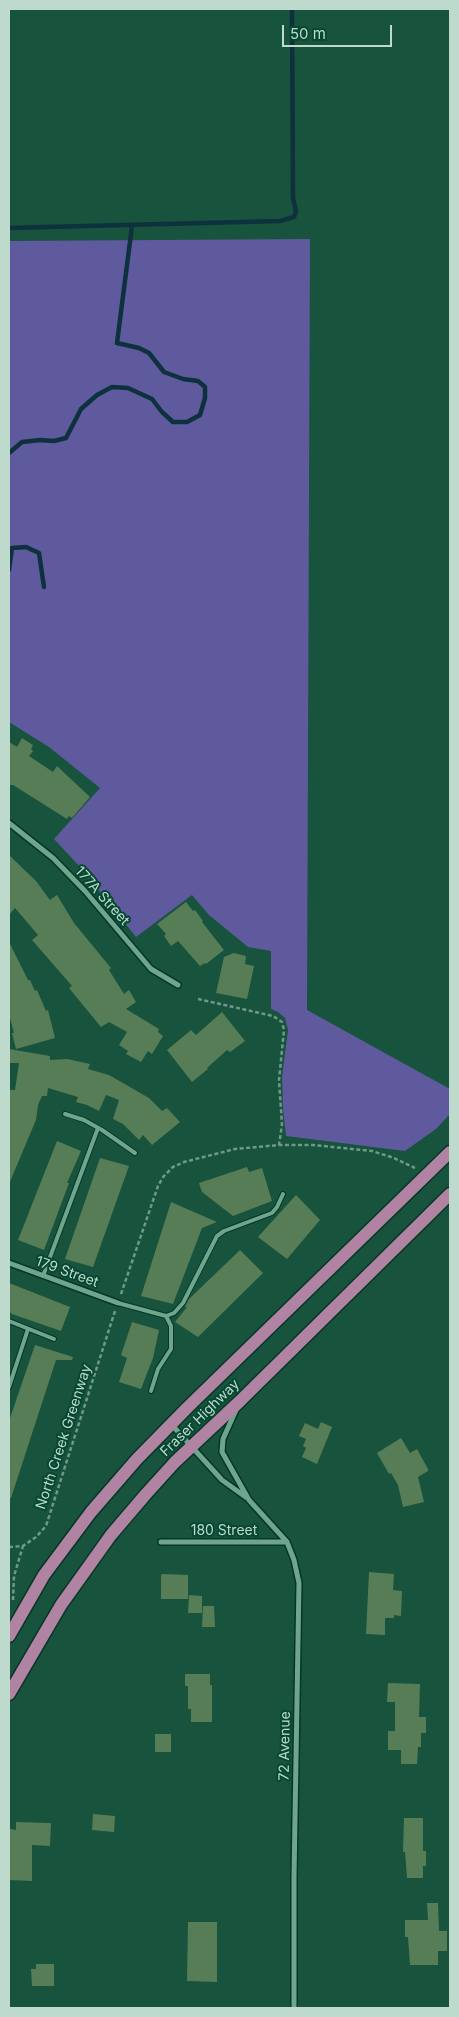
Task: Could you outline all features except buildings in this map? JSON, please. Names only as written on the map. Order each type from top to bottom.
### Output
[{"type":"main road","name":"Fraser Highway","points":[[9,1636],[44,1575],[91,1512],[171,1424],[450,1152]]},
{"type":"main road","name":"Fraser Highway","points":[[9,1694],[62,1604],[111,1535],[169,1468],[240,1401],[450,1194]]},
{"type":"street","name":"177A Street","points":[[9,823],[21,831],[66,871],[151,969],[178,985]]},
{"type":"street","name":"179 Street","points":[[9,1263],[118,1303]]},
{"type":"street","name":"72 Avenue","points":[[240,1401],[223,1439],[222,1452],[249,1500]]},
{"type":"street","name":"72 Avenue","points":[[171,1424],[222,1480],[249,1500],[287,1542],[294,1560],[299,1584],[294,1877],[294,2008]]},
{"type":"street","name":"180 Street","points":[[161,1542],[287,1542]]},
{"type":"lane","points":[[65,1114],[84,1120],[113,1136],[135,1152]]},
{"type":"lane","points":[[43,1276],[98,1128]]},
{"type":"lane","points":[[118,1303],[166,1316],[174,1313],[183,1303],[217,1236],[224,1231],[272,1213],[277,1207],[282,1194]]},
{"type":"lane","points":[[151,1391],[158,1369],[171,1349],[171,1326],[166,1316]]},
{"type":"lane","points":[[9,1322],[54,1338]]},
{"type":"lane","points":[[9,1387],[28,1329]]},
{"type":"path","points":[[198,999],[273,1016],[282,1022],[284,1030],[279,1080],[282,1125],[279,1145]]},
{"type":"path","points":[[121,1293],[158,1186],[163,1177],[173,1167],[184,1162],[235,1149],[313,1144],[372,1151],[394,1158],[416,1169]]},
{"type":"path","name":"North Creek Greenway","points":[[23,1546],[36,1537],[46,1526],[115,1311]]},
{"type":"path","points":[[9,1546],[23,1546],[14,1576],[13,1600]]},
{"type":"shaded area","points":[[310,239],[307,1010],[450,1089],[450,1114],[436,1129],[405,1151],[286,1136],[282,1077],[288,1030],[285,1018],[271,1009],[271,951],[248,947],[209,915],[192,895],[136,937],[81,868],[54,839],[100,788],[49,747],[9,722],[9,241]]},
{"type":"waterway","points":[[9,228],[280,221],[294,217],[296,212],[293,198],[292,9]]},
{"type":"waterway","points":[[9,453],[22,442],[54,441],[66,438],[81,409],[97,395],[112,387],[128,388],[152,399],[173,422],[187,422],[200,415],[205,398],[205,387],[198,381],[183,379],[164,372],[149,353],[139,348],[117,343],[132,226]]},
{"type":"waterway","points":[[9,570],[12,548],[26,547],[39,553],[44,587]]}]
